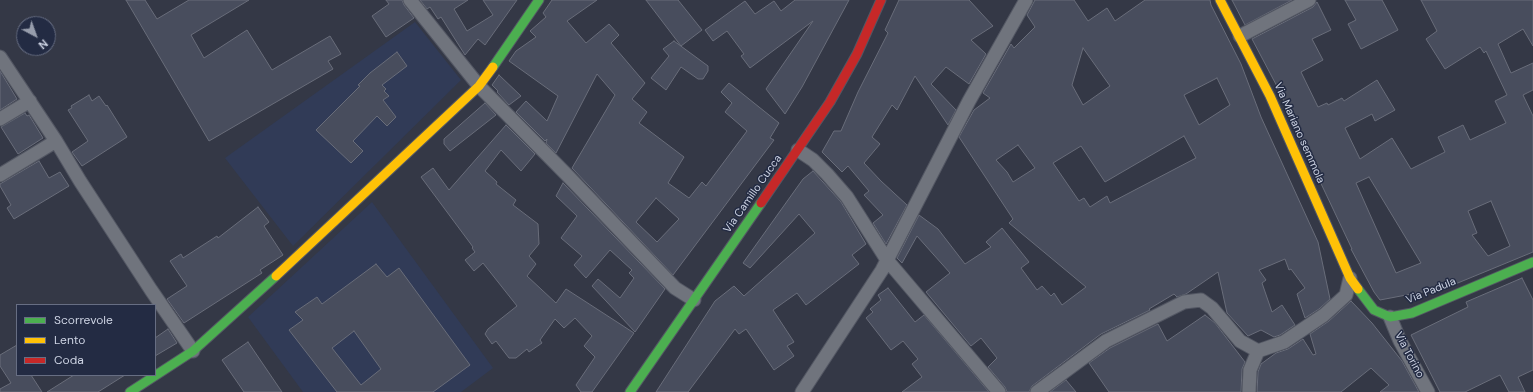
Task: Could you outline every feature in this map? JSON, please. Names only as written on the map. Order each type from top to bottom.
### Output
[{"type":"street","points":[[410,0],[479,86],[568,176],[675,288],[694,300]]},
{"type":"street","points":[[156,375],[193,351],[289,264],[479,86],[539,0]]},
{"type":"street","name":"Via Camillo Cucca","points":[[630,392],[830,102],[857,54],[880,0]]},
{"type":"street","points":[[802,392],[887,260],[969,101],[1026,0]]},
{"type":"street","name":"Via Mariano semmola","points":[[1220,0],[1270,96],[1350,278]]},
{"type":"street","points":[[1240,36],[1309,0]]},
{"type":"street","points":[[1,60],[30,101],[151,290],[193,351]]},
{"type":"street","points":[[0,119],[30,101]]},
{"type":"street","points":[[0,175],[56,141]]},
{"type":"street","points":[[798,150],[813,160],[847,196],[887,260],[999,392]]},
{"type":"street","name":"Via Padula","points":[[1390,317],[1412,313],[1533,262]]},
{"type":"street","points":[[1350,278],[1374,310],[1390,317]]},
{"type":"street","points":[[1249,392],[1250,370],[1258,351],[1284,342],[1324,315],[1346,295],[1350,278]]},
{"type":"street","points":[[1037,392],[1106,341],[1184,302],[1201,300],[1212,308],[1240,341],[1258,351]]},
{"type":"street","name":"Via Torino","points":[[1390,317],[1400,341],[1428,392]]},
{"type":"street","points":[[130,392],[155,376]]},
{"type":"shaded area","points":[[415,22],[461,80],[293,246],[225,158]]},
{"type":"shaded area","points":[[372,202],[493,368],[461,392],[303,392],[248,317]]},
{"type":"building","points":[[126,0],[145,0],[157,19],[189,0],[249,0],[191,35],[204,58],[247,30],[272,70],[330,36],[341,54],[328,61],[333,69],[209,141]]},
{"type":"building","points":[[386,0],[402,0],[414,18],[386,37],[372,16],[389,4]]},
{"type":"building","points":[[420,0],[468,0],[454,9],[467,31],[493,15],[483,0],[517,0],[485,45],[478,39],[465,55],[441,17],[438,19],[430,7],[427,9]]},
{"type":"building","points":[[552,0],[597,0],[567,21],[586,43],[609,24],[619,35],[611,43],[645,83],[632,99],[647,112],[639,123],[684,157],[668,183],[689,198],[702,182],[706,186],[747,131],[725,112],[732,103],[721,92],[729,83],[779,123],[770,138],[774,140],[673,275],[572,168],[615,95],[597,74],[556,153],[546,143],[547,139],[545,141],[516,112],[526,101],[547,121],[558,96],[509,61],[516,51],[536,37],[530,31],[546,17],[543,13]],"holes":[[[656,198],[679,219],[657,242],[636,222]]]},
{"type":"building","points":[[646,0],[678,0],[702,30],[681,46]]},
{"type":"building","points":[[795,0],[849,0],[802,87],[785,114],[766,89],[813,21],[750,68],[741,56],[744,54],[727,31],[713,41],[705,30],[745,1],[755,14],[774,1],[781,11]]},
{"type":"building","points":[[899,0],[969,0],[993,26],[971,40],[986,54],[969,84],[946,67],[931,84],[956,110],[948,125],[915,76],[897,110],[892,105],[872,137],[880,144],[864,163],[907,205],[886,244],[873,223],[883,215],[864,195],[869,191],[848,166],[842,172],[822,152],[834,131],[841,131],[858,92],[888,33],[885,30]]},
{"type":"building","points":[[1035,0],[1074,0],[1088,21],[1107,8],[1115,21],[1145,0],[1210,0],[1211,5],[1241,64],[1261,117],[1318,242],[1330,299],[1319,309],[1305,318],[1297,294],[1305,288],[1291,269],[1289,270],[1285,259],[1259,270],[1266,280],[1262,283],[1272,312],[1282,305],[1295,325],[1280,335],[1274,337],[1261,330],[1248,336],[1227,313],[1218,272],[1186,294],[1177,297],[1174,294],[1149,309],[1150,310],[1101,334],[1032,386],[1029,392],[1007,392],[1005,387],[988,367],[997,358],[981,338],[971,346],[926,292],[950,273],[917,236],[902,263],[897,258],[919,215],[938,229],[965,264],[991,247],[986,242],[1002,228],[1029,262],[1021,268],[1037,290],[1042,286],[1051,296],[1054,293],[1062,305],[1086,287],[1009,223],[1013,219],[959,137],[974,110],[990,98],[983,93],[1011,44],[1014,48],[1035,27],[1027,15]],"holes":[[[1083,48],[1110,86],[1083,105],[1072,85]],[[1217,78],[1230,105],[1199,125],[1184,95]],[[1184,136],[1196,158],[1110,203],[1107,196],[1090,207],[1084,198],[1079,201],[1053,163],[1081,146],[1105,182]],[[1018,145],[1035,168],[1013,182],[1007,172],[996,160]]]},
{"type":"building","points":[[1232,0],[1292,0],[1245,25]]},
{"type":"building","points":[[1345,0],[1382,0],[1398,30],[1361,49],[1348,24],[1356,20]]},
{"type":"building","points":[[1421,0],[1533,0],[1533,46],[1523,29],[1498,44],[1511,73],[1533,63],[1533,90],[1523,95],[1533,116],[1533,252],[1448,287],[1380,300],[1374,292],[1351,249],[1280,92],[1252,39],[1313,7],[1317,2],[1331,30],[1312,39],[1323,60],[1301,72],[1318,107],[1327,103],[1328,105],[1342,98],[1344,101],[1377,80],[1395,110],[1375,121],[1372,114],[1345,128],[1360,159],[1392,138],[1411,169],[1445,152],[1438,137],[1463,125],[1470,140],[1506,123],[1495,101],[1507,95],[1486,51],[1484,53],[1480,47],[1445,69],[1426,39],[1437,31]],"holes":[[[1369,177],[1421,263],[1396,273],[1356,183]],[[1491,201],[1510,246],[1488,256],[1472,235],[1477,233],[1468,211]]]},
{"type":"building","points":[[674,41],[708,66],[708,71],[703,79],[698,79],[681,67],[666,90],[651,78],[669,56],[663,49]]},
{"type":"building","points":[[397,52],[407,66],[382,85],[386,89],[384,91],[389,96],[383,100],[396,117],[387,126],[377,116],[353,141],[363,151],[351,163],[316,130],[360,86],[358,85],[370,73]]},
{"type":"building","points":[[0,71],[17,99],[0,110]]},
{"type":"building","points":[[499,75],[521,96],[509,105],[492,85]]},
{"type":"building","points":[[89,95],[92,101],[99,96],[106,106],[107,105],[127,137],[82,166],[72,152],[88,141],[68,110],[72,108],[71,106]]},
{"type":"building","points":[[485,103],[496,115],[450,151],[444,144],[444,139]]},
{"type":"building","points":[[25,113],[27,116],[29,115],[43,138],[18,154],[1,127]]},
{"type":"building","points":[[506,125],[535,154],[521,171],[501,150],[485,171],[497,182],[496,184],[516,200],[513,205],[538,224],[539,244],[529,256],[536,264],[527,276],[556,303],[566,289],[634,333],[592,392],[581,392],[576,385],[595,357],[584,346],[592,336],[575,318],[564,328],[555,319],[540,340],[542,343],[529,352],[527,349],[516,358],[509,358],[496,341],[492,344],[485,334],[488,329],[517,306],[483,263],[474,271],[465,260],[475,252],[472,248],[473,247],[421,177],[433,168],[449,190]]},
{"type":"building","points":[[39,161],[49,178],[60,172],[69,186],[14,219],[7,208],[11,205],[0,184]]},
{"type":"building","points":[[813,171],[841,202],[866,244],[852,255],[859,264],[806,305],[797,293],[773,310],[794,342],[787,346],[794,356],[774,370],[746,329],[739,334],[735,329],[688,392],[656,392],[715,301],[734,286],[744,296],[815,233],[799,214],[750,268],[743,263],[803,179]]},
{"type":"building","points":[[563,183],[665,289],[635,332],[592,286],[598,279],[620,298],[634,278],[629,273],[632,270],[610,250],[586,278],[574,265],[582,256],[561,238],[577,216],[556,196]]},
{"type":"building","points":[[258,207],[269,222],[264,226],[283,255],[260,270],[262,273],[184,323],[167,299],[187,286],[170,261],[181,254],[183,258],[217,236],[218,238]]},
{"type":"building","points":[[376,264],[387,277],[399,268],[470,365],[433,392],[337,392],[289,330],[303,320],[295,312],[317,297],[322,304]],"holes":[[[354,331],[381,369],[361,385],[332,348]]]},
{"type":"building","points":[[1522,278],[1533,300],[1533,370],[1518,377],[1525,392],[1509,392],[1500,375],[1465,392],[1440,392],[1411,335],[1468,307],[1466,302]]},
{"type":"building","points":[[888,288],[915,322],[924,315],[989,392],[902,392],[922,377],[912,364],[918,359],[903,341],[891,350],[866,318],[873,312],[870,309],[881,300],[878,295]]},
{"type":"building","points":[[1351,301],[1372,323],[1402,361],[1419,392],[1380,392],[1389,385],[1371,368],[1341,392],[1257,392],[1258,372],[1261,364],[1276,353],[1288,349],[1303,339],[1313,355],[1316,354],[1310,334],[1329,321]]},
{"type":"building","points":[[1205,315],[1215,323],[1245,362],[1242,369],[1241,392],[1109,392],[1089,363],[1110,348],[1158,324],[1167,341]]},
{"type":"building","points":[[168,329],[177,343],[156,355],[156,337]]},
{"type":"building","points":[[248,342],[282,392],[244,392],[222,360]]},
{"type":"building","points":[[16,346],[16,376],[32,376],[42,392],[0,392],[0,389],[11,383],[0,366],[0,355]]},
{"type":"building","points":[[72,376],[123,376],[98,392],[47,392]]},
{"type":"building","points":[[1066,380],[1076,392],[1050,392]]},
{"type":"traffic: fast","points":[[493,67],[539,0]]},
{"type":"traffic: fast","points":[[630,392],[761,203]]},
{"type":"traffic: fast","points":[[1358,289],[1374,310],[1390,317],[1412,313],[1533,262]]},
{"type":"traffic: fast","points":[[156,375],[193,351],[276,276]]},
{"type":"traffic: fast","points":[[130,392],[155,376]]},
{"type":"traffic: slow","points":[[1220,0],[1270,96],[1350,278],[1358,289]]},
{"type":"traffic: slow","points":[[276,276],[479,86],[493,67]]},
{"type":"traffic: jam","points":[[761,203],[830,102],[857,54],[881,0]]}]
